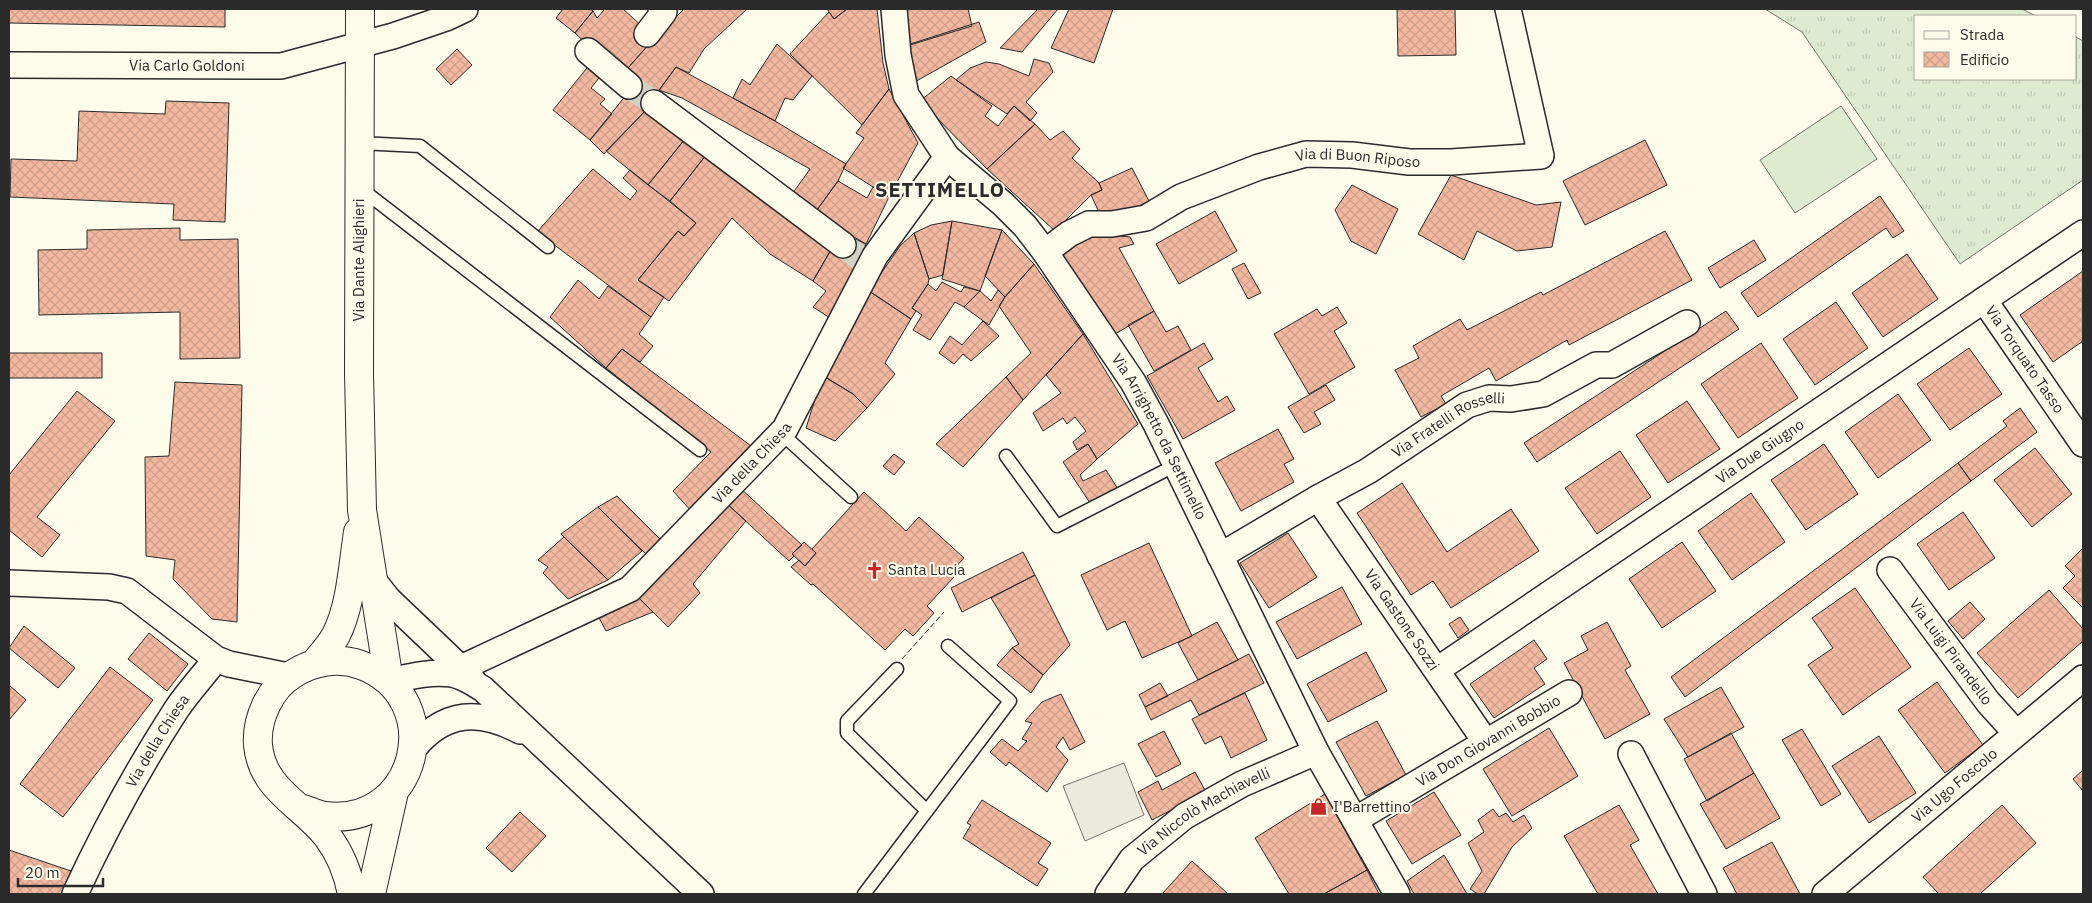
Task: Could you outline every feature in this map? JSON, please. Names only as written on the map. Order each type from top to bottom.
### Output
[{"type":"main road","name":"Via Dante Alighieri","points":[[360,9],[359,373],[362,510],[389,681]]},
{"type":"main road","name":"Via Dante Alighieri","points":[[315,663],[337,635],[348,595],[362,510]]},
{"type":"main road","name":"Via Dante Alighieri","points":[[352,894],[349,878],[340,857],[327,836],[300,808],[279,792],[265,771],[258,745],[260,720],[271,695],[288,676],[315,663],[335,661],[354,663],[373,670],[389,681],[404,700],[413,723],[414,748],[407,771],[394,792],[371,894]]},
{"type":"main road","name":"Via Dante Alighieri","points":[[300,808],[324,816],[349,816],[373,807],[394,792]]},
{"type":"street","name":"Via Carlo Goldoni","points":[[9,65],[282,66],[402,33],[446,18],[465,9]]},
{"type":"street","name":"Via Arrighetto da Settimello","points":[[894,9],[898,55],[906,95],[947,157],[1003,204],[1025,226],[1045,252],[1133,382],[1176,465],[1316,752],[1397,894]]},
{"type":"street","name":"Via di Buon Riposo","points":[[1045,252],[1069,234],[1089,224],[1112,224],[1146,218],[1181,198],[1259,167],[1306,154],[1352,155],[1409,162],[1451,162],[1541,156],[1508,9]]},
{"type":"street","points":[[647,34],[664,10]]},
{"type":"street","points":[[588,51],[629,86]]},
{"type":"street","points":[[654,103],[858,256]]},
{"type":"street","name":"Via della Chiesa","points":[[461,668],[630,589],[785,429],[858,256],[947,157]]},
{"type":"street","name":"Via Due Giugno","points":[[1437,670],[2083,233]]},
{"type":"street","name":"Via Torquato Tasso","points":[[1984,300],[2083,444]]},
{"type":"street","name":"Via Fratelli Rosselli","points":[[1220,556],[1368,471],[1467,405],[1489,398],[1511,399],[1543,394],[1596,365],[1612,365],[1687,323]]},
{"type":"street","name":"Via Gastone Sozzi","points":[[1318,498],[1485,741]]},
{"type":"street","name":"Via Luigi Pirandello","points":[[1890,570],[1988,702],[2016,733]]},
{"type":"street","points":[[374,581],[388,599],[482,689],[701,894]]},
{"type":"street","points":[[9,583],[109,587],[127,591],[216,659],[229,664],[288,676]]},
{"type":"street","name":"Via della Chiesa","points":[[74,894],[96,847],[136,776],[177,709],[216,659]]},
{"type":"street","points":[[389,681],[417,676],[451,674],[466,679],[482,689]]},
{"type":"street","name":"Via Ugo Foscolo","points":[[1825,894],[2083,678]]},
{"type":"street","name":"Via Don Giovanni Bobbio","points":[[1355,820],[1485,741],[1570,693]]},
{"type":"street","points":[[414,748],[434,726],[461,717],[489,719],[503,723],[519,730],[546,750]]},
{"type":"street","name":"Via Niccolò Machiavelli","points":[[1108,894],[1132,859],[1185,816],[1242,784],[1316,752]]},
{"type":"street","points":[[1631,754],[1704,894]]},
{"type":"lane","points":[[360,143],[420,146],[548,247]]},
{"type":"lane","points":[[360,188],[700,450]]},
{"type":"lane","points":[[781,433],[851,497]]},
{"type":"lane","points":[[1006,456],[1057,526],[1176,465]]},
{"type":"lane","points":[[864,894],[1010,701],[948,646]]},
{"type":"lane","points":[[897,669],[846,721],[847,733],[927,811]]},
{"type":"green space","points":[[1765,9],[2022,9],[2034,15],[1914,15],[1914,80],[2077,80],[2077,38],[2083,41],[2083,180],[1960,264],[1802,32]]},
{"type":"green space","points":[[1841,106],[1877,159],[1795,213],[1760,160]]},
{"type":"shaded area","points":[[1124,763],[1144,815],[1085,841],[1063,786]]},
{"type":"building","points":[[9,9],[225,9],[225,27],[9,23]]},
{"type":"building","points":[[563,9],[590,9],[593,11],[575,33],[556,18]]},
{"type":"building","points":[[605,9],[623,9],[644,28],[650,43],[621,76],[575,33],[593,11],[597,18]]},
{"type":"building","points":[[684,9],[747,9],[704,49],[689,73],[676,67],[655,96],[621,76],[650,43]]},
{"type":"building","points":[[827,9],[847,9],[834,19]]},
{"type":"building","points":[[847,9],[877,9],[883,63],[889,89],[862,125],[790,54],[829,12],[834,19]]},
{"type":"building","points":[[905,9],[968,9],[972,26],[910,45]]},
{"type":"building","points":[[1038,9],[1058,9],[1022,52],[1000,48]]},
{"type":"building","points":[[1069,9],[1113,9],[1094,63],[1051,48]]},
{"type":"building","points":[[1397,9],[1455,9],[1456,55],[1398,56]]},
{"type":"building","points":[[979,22],[986,42],[911,84],[901,47]]},
{"type":"building","points":[[777,44],[812,76],[793,100],[785,98],[775,121],[733,98],[742,79],[750,85]]},
{"type":"building","points":[[457,49],[472,65],[451,85],[436,69]]},
{"type":"building","points":[[1034,59],[1049,63],[1053,72],[1026,102],[1037,113],[1030,121],[1014,106],[1007,114],[956,80],[970,68],[986,62],[999,64],[1029,76]]},
{"type":"building","points":[[591,63],[603,73],[591,88],[605,99],[600,104],[612,114],[590,140],[553,110]]},
{"type":"building","points":[[676,67],[775,121],[846,164],[838,181],[814,214],[790,197],[810,169],[682,98],[659,90]]},
{"type":"building","points":[[951,76],[992,106],[985,116],[998,126],[1014,106],[1035,124],[987,169],[920,101]]},
{"type":"building","points":[[635,84],[655,96],[651,105],[604,154],[590,140]]},
{"type":"building","points":[[889,89],[918,143],[889,197],[843,168],[864,138],[856,133]]},
{"type":"building","points":[[166,101],[229,103],[225,222],[173,220],[174,204],[10,197],[11,159],[77,161],[79,111],[165,114]]},
{"type":"building","points":[[651,105],[689,134],[648,185],[606,151]]},
{"type":"building","points":[[1035,124],[1050,140],[1063,131],[1080,149],[1072,158],[1099,183],[1102,190],[1091,195],[1055,231],[987,169]]},
{"type":"building","points":[[689,134],[710,150],[670,201],[648,185]]},
{"type":"building","points":[[1645,140],[1667,185],[1585,225],[1563,181]]},
{"type":"building","points":[[710,150],[832,248],[813,281],[770,254],[732,218],[669,301],[638,280],[678,231],[684,236],[696,223],[670,201]]},
{"type":"building","points":[[1132,168],[1149,201],[1104,223],[1091,195],[1102,190],[1099,183]]},
{"type":"building","points":[[593,169],[630,200],[637,191],[623,178],[630,170],[696,223],[684,236],[678,231],[638,280],[664,297],[651,317],[537,232]]},
{"type":"building","points":[[1451,175],[1536,205],[1561,202],[1552,247],[1517,251],[1477,231],[1464,260],[1418,234]]},
{"type":"building","points":[[838,181],[867,198],[873,187],[889,197],[866,244],[814,214]]},
{"type":"building","points":[[1352,185],[1398,209],[1376,254],[1351,241],[1335,210]]},
{"type":"building","points":[[1880,196],[1904,231],[1893,238],[1886,228],[1758,317],[1741,293]]},
{"type":"building","points":[[1215,211],[1237,251],[1179,284],[1156,244]]},
{"type":"building","points":[[952,221],[943,275],[929,279],[914,233],[931,225]]},
{"type":"building","points":[[952,221],[1002,230],[980,291],[942,279]]},
{"type":"building","points":[[180,228],[180,240],[238,239],[240,358],[180,359],[180,312],[39,315],[38,250],[87,249],[87,230]]},
{"type":"building","points":[[1002,230],[1034,264],[1005,297],[985,276]]},
{"type":"building","points":[[1665,231],[1692,280],[1569,345],[1567,340],[1496,381],[1489,368],[1441,396],[1446,404],[1421,417],[1395,370],[1419,358],[1413,346],[1460,319],[1467,330],[1541,292],[1543,295]]},
{"type":"building","points":[[914,233],[929,279],[928,284],[912,308],[916,311],[911,319],[869,291],[900,246]]},
{"type":"building","points":[[1108,235],[1130,237],[1134,244],[1119,248],[1154,311],[1110,337],[1058,248],[1088,237]]},
{"type":"building","points":[[849,236],[866,244],[842,300],[830,318],[813,307],[826,291],[813,281],[832,248]]},
{"type":"building","points":[[1754,240],[1766,260],[1720,288],[1708,268]]},
{"type":"building","points":[[1907,254],[1938,299],[1883,337],[1852,293]]},
{"type":"building","points":[[1244,263],[1261,293],[1248,299],[1232,269]]},
{"type":"building","points":[[1034,264],[1083,334],[1023,400],[1006,377],[1031,353],[999,306]]},
{"type":"building","points":[[2083,271],[2083,341],[2053,362],[2020,315]]},
{"type":"building","points":[[578,280],[599,299],[608,286],[651,317],[639,334],[653,346],[640,362],[622,349],[606,368],[550,317]]},
{"type":"building","points":[[942,282],[961,292],[964,287],[980,291],[964,307],[955,302],[930,340],[913,330],[922,315],[912,308],[928,284],[936,291]]},
{"type":"building","points":[[998,290],[1005,297],[989,325],[964,307],[980,291],[991,301]]},
{"type":"building","points":[[869,291],[911,319],[885,363],[895,374],[867,408],[853,394],[825,377]]},
{"type":"building","points":[[1836,302],[1868,348],[1815,385],[1783,339]]},
{"type":"building","points":[[1337,307],[1347,323],[1334,331],[1355,367],[1309,394],[1274,334],[1317,309],[1322,316]]},
{"type":"building","points":[[1154,311],[1166,332],[1178,326],[1191,350],[1154,371],[1128,325]]},
{"type":"building","points":[[1726,311],[1739,329],[1537,462],[1524,443]]},
{"type":"building","points":[[983,321],[999,336],[971,361],[963,354],[954,364],[939,353],[950,336],[962,345]]},
{"type":"building","points":[[1083,334],[1138,424],[1097,459],[1088,444],[1077,450],[1073,442],[1086,431],[1075,417],[1067,424],[1063,418],[1043,431],[1033,413],[1061,393],[1046,375]]},
{"type":"building","points":[[1204,343],[1213,359],[1198,368],[1218,402],[1227,396],[1235,410],[1183,439],[1147,376]]},
{"type":"building","points":[[1761,343],[1798,398],[1738,438],[1701,384]]},
{"type":"building","points":[[1969,348],[2002,394],[1950,430],[1917,384]]},
{"type":"building","points":[[622,349],[755,449],[693,513],[673,491],[711,452],[606,368]]},
{"type":"building","points":[[9,353],[102,353],[102,378],[9,378]]},
{"type":"building","points":[[825,377],[853,394],[867,408],[835,441],[806,428],[816,396]]},
{"type":"building","points":[[1006,377],[1023,400],[963,467],[936,444]]},
{"type":"building","points":[[175,382],[242,385],[237,622],[212,619],[173,579],[175,560],[146,556],[145,457],[169,456]]},
{"type":"building","points":[[1326,385],[1335,400],[1314,412],[1321,424],[1304,433],[1288,407]]},
{"type":"building","points":[[77,391],[115,421],[37,517],[60,535],[42,557],[9,530],[9,475]]},
{"type":"building","points":[[1898,394],[1931,440],[1878,478],[1845,432]]},
{"type":"building","points":[[1687,401],[1720,449],[1668,483],[1636,435]]},
{"type":"building","points":[[2020,408],[2037,432],[1971,481],[1958,463],[2007,426],[2003,421]]},
{"type":"building","points":[[1278,429],[1294,459],[1284,464],[1294,482],[1241,511],[1215,463]]},
{"type":"building","points":[[1088,444],[1097,459],[1080,475],[1083,481],[1106,470],[1118,489],[1090,503],[1063,462]]},
{"type":"building","points":[[1824,444],[1858,494],[1806,530],[1771,480]]},
{"type":"building","points":[[2035,448],[2072,494],[2032,527],[1994,480]]},
{"type":"building","points":[[1620,451],[1651,497],[1597,534],[1565,488]]},
{"type":"building","points":[[894,454],[905,462],[894,475],[883,466]]},
{"type":"building","points":[[1958,463],[1971,481],[1685,697],[1671,677]]},
{"type":"building","points":[[1402,483],[1447,552],[1511,509],[1539,551],[1451,608],[1433,581],[1411,595],[1357,513]]},
{"type":"building","points":[[739,487],[802,545],[792,554],[794,556],[789,561],[725,502]]},
{"type":"building","name":"Santa Lucia","points":[[864,492],[906,531],[919,517],[964,558],[951,572],[955,576],[927,606],[934,613],[913,636],[905,629],[885,650],[813,584],[811,585],[791,567],[799,560],[805,566],[816,553],[812,549]]},
{"type":"building","points":[[1751,493],[1785,542],[1732,580],[1698,531]]},
{"type":"building","points":[[617,496],[662,541],[649,557],[598,507]]},
{"type":"building","points":[[725,502],[746,521],[693,584],[700,593],[668,627],[638,597],[668,569],[682,546]]},
{"type":"building","points":[[598,507],[642,551],[608,580],[561,534]]},
{"type":"building","points":[[1963,512],[1995,558],[1949,590],[1917,544]]},
{"type":"building","points":[[1288,533],[1317,577],[1269,608],[1240,563]]},
{"type":"building","points":[[564,537],[608,580],[568,599],[543,573],[548,567],[538,560]]},
{"type":"building","points":[[804,542],[816,553],[805,566],[792,554]]},
{"type":"building","points":[[1682,542],[1716,591],[1662,628],[1629,579]]},
{"type":"building","points":[[1149,543],[1192,636],[1142,658],[1125,621],[1107,630],[1081,575]]},
{"type":"building","points":[[2083,548],[2083,608],[2063,588],[2075,576],[2065,566]]},
{"type":"building","points":[[1023,552],[1035,575],[962,612],[951,588]]},
{"type":"building","points":[[1035,575],[1070,645],[1043,675],[1012,648],[1019,644],[991,598]]},
{"type":"building","points":[[1342,587],[1362,624],[1297,659],[1276,622]]},
{"type":"building","points":[[1855,588],[1911,667],[1843,715],[1808,665],[1833,648],[1812,618]]},
{"type":"building","points":[[2049,590],[2083,629],[2083,641],[2018,698],[1977,653]]},
{"type":"building","points":[[638,597],[653,612],[606,631],[598,616]]},
{"type":"building","points":[[1970,602],[1985,619],[1963,639],[1948,621]]},
{"type":"building","points":[[1460,617],[1469,630],[1458,638],[1449,624]]},
{"type":"building","points":[[1217,622],[1238,660],[1198,680],[1178,643]]},
{"type":"building","points":[[1607,622],[1631,666],[1625,670],[1650,714],[1605,739],[1564,663],[1588,650],[1581,636]]},
{"type":"building","points":[[24,626],[75,668],[58,688],[9,648]]},
{"type":"building","points":[[149,633],[188,664],[167,691],[128,659]]},
{"type":"building","points":[[1534,640],[1547,659],[1534,668],[1545,684],[1494,718],[1470,684]]},
{"type":"building","points":[[1012,648],[1043,675],[1031,693],[997,665]]},
{"type":"building","points":[[1366,652],[1387,691],[1328,722],[1307,684]]},
{"type":"building","points":[[1249,654],[1264,683],[1199,715],[1191,700],[1151,720],[1145,707]]},
{"type":"building","points":[[110,667],[153,700],[63,817],[20,784]]},
{"type":"building","points":[[1937,682],[1983,745],[1945,773],[1898,710]]},
{"type":"building","points":[[1160,683],[1168,696],[1145,707],[1139,695]]},
{"type":"building","points":[[9,685],[26,700],[9,720]]},
{"type":"building","points":[[1721,687],[1744,727],[1688,757],[1664,719]]},
{"type":"building","points":[[1245,693],[1267,740],[1231,758],[1221,736],[1205,744],[1192,719]]},
{"type":"building","points":[[1061,694],[1085,742],[1070,750],[1063,737],[1056,747],[1068,760],[1047,792],[1009,762],[1006,766],[990,752],[1002,739],[1018,751],[1027,741],[1022,739],[1032,723],[1025,721],[1042,702]]},
{"type":"building","points":[[1377,721],[1406,775],[1366,796],[1336,742]]},
{"type":"building","points":[[1549,728],[1578,776],[1512,816],[1483,769]]},
{"type":"building","points":[[1802,729],[1841,794],[1821,806],[1782,740]]},
{"type":"building","points":[[1164,731],[1181,764],[1156,777],[1138,744]]},
{"type":"building","points":[[1731,733],[1754,773],[1707,801],[1684,759]]},
{"type":"building","points":[[1879,736],[1916,793],[1869,823],[1832,766]]},
{"type":"building","points":[[2083,770],[2083,791],[2073,779]]},
{"type":"building","points":[[1195,772],[1206,792],[1152,820],[1138,792],[1158,781],[1162,790]]},
{"type":"building","points":[[1754,773],[1780,818],[1726,849],[1700,804]]},
{"type":"building","points":[[1434,792],[1461,835],[1412,864],[1386,821]]},
{"type":"building","points":[[1325,794],[1367,870],[1324,894],[1289,894],[1255,838]]},
{"type":"building","points":[[982,800],[1051,843],[1038,863],[1048,869],[1037,886],[963,838],[971,825],[967,823]]},
{"type":"building","points":[[1619,805],[1639,840],[1630,845],[1658,894],[1598,894],[1564,836]]},
{"type":"building","points":[[2002,805],[2036,843],[1980,894],[1939,894],[1923,877]]},
{"type":"building","points":[[1493,809],[1499,817],[1506,813],[1513,822],[1524,815],[1532,828],[1512,847],[1484,894],[1478,894],[1470,889],[1482,871],[1468,843],[1484,832],[1478,820]]},
{"type":"building","points":[[520,812],[546,836],[512,872],[486,848]]},
{"type":"building","points":[[1772,842],[1800,894],[1737,894],[1723,868]]},
{"type":"building","points":[[9,850],[71,871],[62,894],[9,894]]},
{"type":"building","points":[[1444,855],[1467,894],[1414,894],[1407,881]]},
{"type":"building","points":[[1192,861],[1228,894],[1162,894]]},
{"type":"building","points":[[1367,870],[1379,894],[1324,894]]},
{"type":"tunnel","points":[[629,86],[654,103]]},
{"type":"tunnel","points":[[843,245],[861,259]]},
{"type":"fence","points":[[902,659],[944,612]]},
{"type":"place","name":"Santa Lucia","points":[[874,570]]},
{"type":"place","name":"I'Barrettino","points":[[1319,807]]},
{"type":"district","name":"SETTIMELLO","points":[[940,190]]}]
